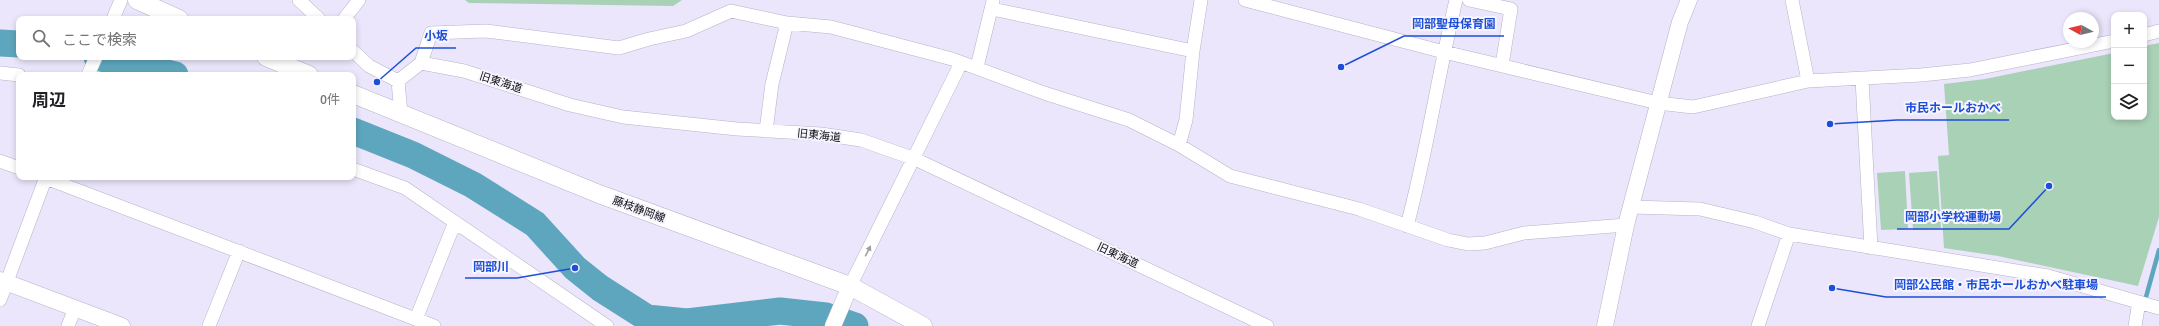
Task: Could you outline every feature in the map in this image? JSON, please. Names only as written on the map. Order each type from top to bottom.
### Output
[{"type":"main road","points":[[137,0],[172,16]]},
{"type":"main road","points":[[273,60],[302,72]]},
{"type":"main road","name":"藤枝静岡線","points":[[356,95],[923,326]]},
{"type":"street","points":[[114,16],[121,0]]},
{"type":"street","points":[[300,0],[316,16]]},
{"type":"street","points":[[346,16],[359,0]]},
{"type":"street","points":[[1179,145],[1186,120],[1193,51],[1201,0]]},
{"type":"street","points":[[1245,0],[1444,52],[1658,103],[1693,107],[1808,81],[1862,79],[1970,70],[2111,42]]},
{"type":"street","points":[[1407,226],[1418,184],[1444,52],[1456,0]]},
{"type":"street","points":[[1469,0],[1511,9],[1502,65]]},
{"type":"street","points":[[1605,326],[1626,225],[1680,22],[1689,0]]},
{"type":"street","points":[[1792,0],[1808,81]]},
{"type":"street","points":[[977,67],[992,4],[1193,51]]},
{"type":"street","points":[[398,81],[422,63],[431,33],[486,31],[619,48],[649,39],[686,31],[731,11],[787,23],[831,27],[952,59],[1044,93],[1129,120],[1179,145],[1230,176],[1359,209],[1448,240],[1468,244],[1485,243],[1524,233],[1626,225]]},
{"type":"street","points":[[766,131],[772,84],[787,23]]},
{"type":"street","points":[[2147,34],[2159,31]]},
{"type":"street","points":[[356,54],[369,66],[398,81]]},
{"type":"street","points":[[89,72],[95,60]]},
{"type":"street","name":"旧東海道","points":[[422,63],[464,71],[570,105],[623,117],[766,131],[820,134],[861,140],[915,159],[1253,323],[1267,326]]},
{"type":"street","points":[[833,326],[847,294],[915,159],[961,63]]},
{"type":"street","points":[[0,72],[16,75]]},
{"type":"street","points":[[1862,79],[1871,248]]},
{"type":"street","points":[[398,81],[401,114]]},
{"type":"street","points":[[0,161],[16,167]]},
{"type":"street","points":[[356,170],[405,188],[607,326]]},
{"type":"street","points":[[0,300],[3,281],[44,180]]},
{"type":"street","points":[[53,180],[434,326]]},
{"type":"street","points":[[1632,207],[1700,209],[1755,222],[1789,234],[2048,276],[2159,308]]},
{"type":"street","points":[[416,319],[455,222]]},
{"type":"street","points":[[1758,326],[1789,234]]},
{"type":"street","points":[[209,326],[239,251]]},
{"type":"street","points":[[3,281],[122,326]]},
{"type":"street","points":[[2135,326],[2139,302]]},
{"type":"street","points":[[68,326],[75,308]]},
{"type":"green space","points":[[465,0],[682,0],[673,6],[469,3]]},
{"type":"green space","points":[[2159,43],[2159,217],[2138,286],[1998,256],[1944,248],[1938,156],[1949,155],[1944,84],[1985,79],[2111,54],[2111,120],[2147,120],[2147,45]]},
{"type":"green space","points":[[1905,171],[1908,229],[1881,230],[1877,173]]},
{"type":"green space","points":[[1937,171],[1941,228],[1913,230],[1909,173]]},
{"type":"waterway","points":[[0,43],[16,44]]},
{"type":"waterway","points":[[110,60],[162,72]]},
{"type":"waterway","points":[[356,132],[413,155],[473,185],[535,224],[575,268],[600,288],[647,318],[687,322],[780,311],[826,316],[855,326]]},
{"type":"waterway","points":[[2146,297],[2159,250]]},
{"type":"place","name":"岡部聖母保育園","points":[[1341,67]]},
{"type":"place","name":"小坂","points":[[377,82]]},
{"type":"place","name":"市民ホールおかべ","points":[[1830,124]]},
{"type":"place","name":"岡部小学校運動場","points":[[2049,186]]},
{"type":"place","name":"岡部川","points":[[575,268]]},
{"type":"place","name":"岡部公民館・市民ホールおかべ駐車場","points":[[1832,288]]}]
